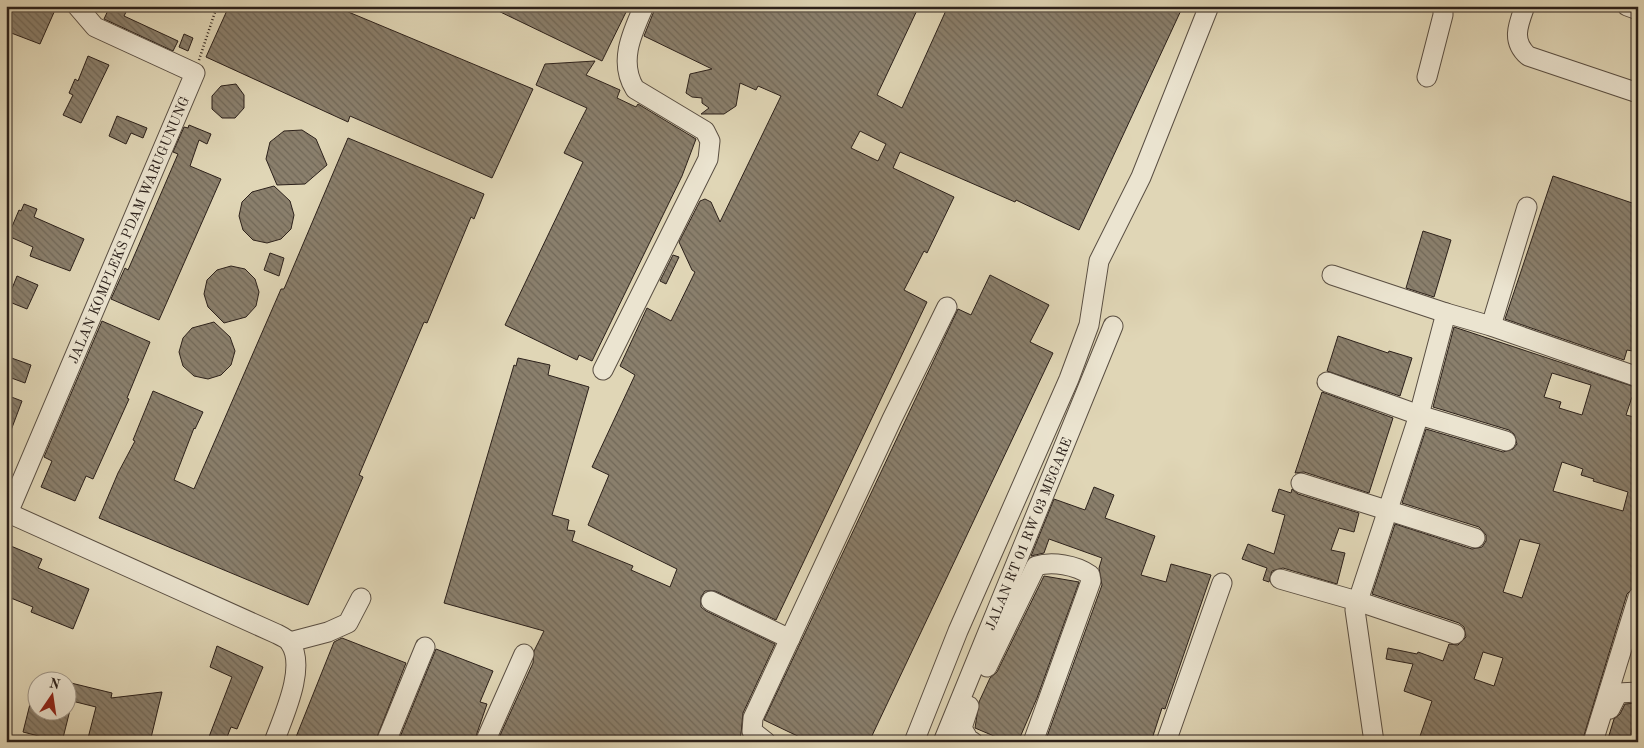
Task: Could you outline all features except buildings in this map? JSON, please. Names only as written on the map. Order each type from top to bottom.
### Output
[{"type":"street","points":[[77,6],[95,27],[195,73]]},
{"type":"street","points":[[603,370],[708,159],[710,141],[705,131],[635,89],[629,80],[626,69],[627,53],[634,27],[644,6]]},
{"type":"street","points":[[914,742],[958,631],[1069,379],[1089,325],[1099,262],[1141,177],[1209,6]]},
{"type":"street","points":[[1427,77],[1443,15],[1443,6]]},
{"type":"street","points":[[1525,6],[1518,24],[1517,40],[1521,50],[1528,56],[1638,93]]},
{"type":"street","points":[[1627,6],[1638,10]]},
{"type":"street","name":"JALAN KOMPLEKS PDAM WARUGUNUNG","points":[[195,73],[7,513],[277,634],[290,642]]},
{"type":"street","points":[[1491,326],[1527,207]]},
{"type":"street","points":[[1332,274],[1638,377]]},
{"type":"street","points":[[766,742],[752,731],[751,726],[892,419],[947,307]]},
{"type":"street","points":[[1374,742],[1356,621],[1357,601],[1419,415],[1446,313]]},
{"type":"street","name":"JALAN RT 01 RW 03 MEGARE","points":[[943,742],[1113,326]]},
{"type":"street","points":[[1327,382],[1419,415],[1506,441]]},
{"type":"street","points":[[1301,483],[1475,538]]},
{"type":"street","points":[[973,742],[969,740],[962,728],[965,713],[1036,566],[1055,563],[1085,572],[1090,576],[1091,581],[1033,742]]},
{"type":"street","points":[[1280,579],[1357,601],[1454,634]]},
{"type":"street","points":[[1166,742],[1222,583]]},
{"type":"street","points":[[1593,742],[1638,597]]},
{"type":"street","points":[[274,742],[296,674],[296,660],[290,642],[328,632],[348,624],[361,598]]},
{"type":"street","points":[[710,601],[790,639]]},
{"type":"street","points":[[386,742],[424,647]]},
{"type":"street","points":[[486,742],[524,654]]},
{"type":"street","points":[[1600,742],[1614,697],[1623,692],[1638,692]]},
{"type":"path","points":[[195,73],[217,6]]}]
